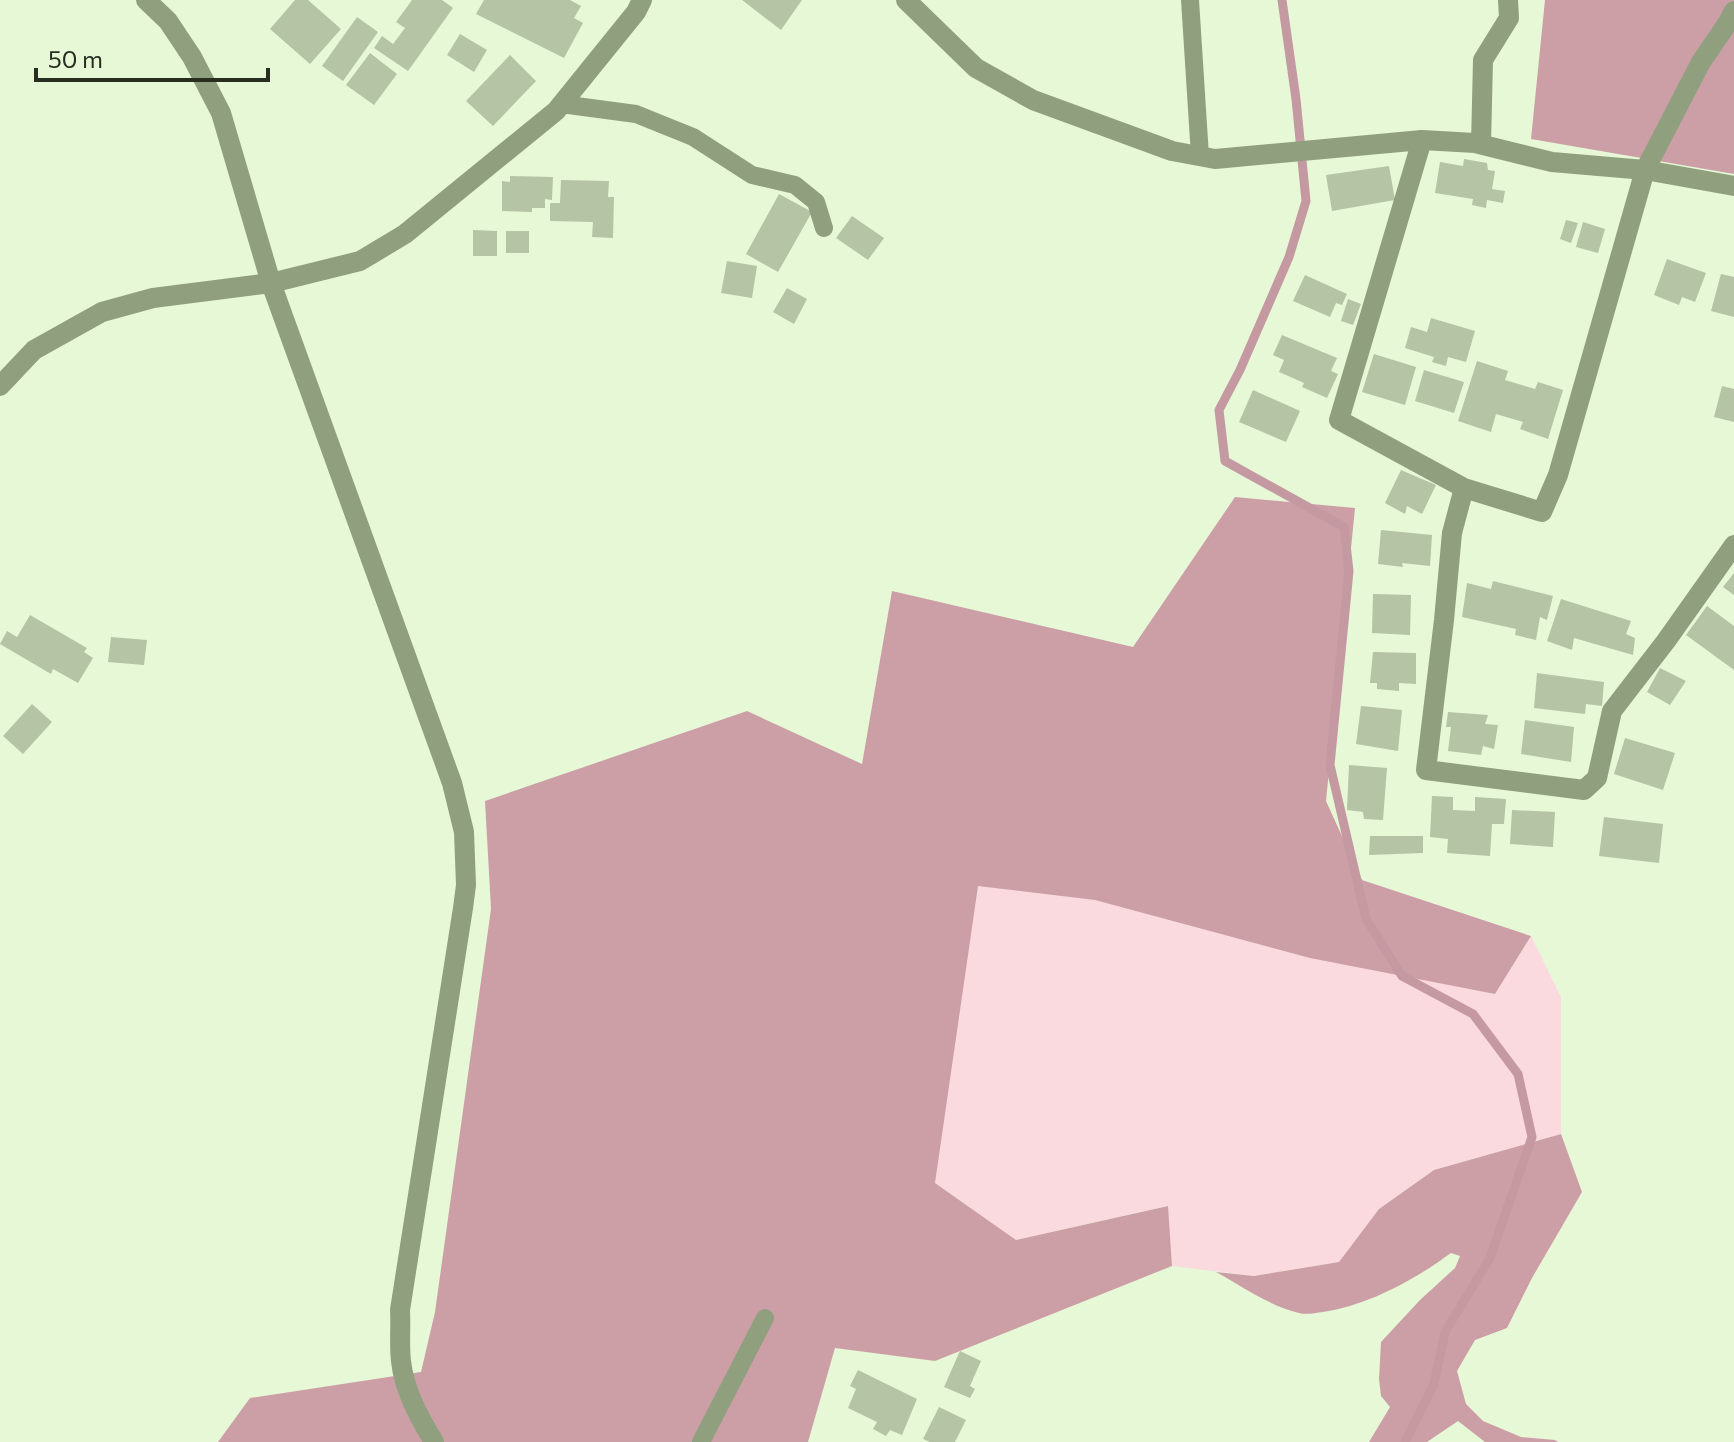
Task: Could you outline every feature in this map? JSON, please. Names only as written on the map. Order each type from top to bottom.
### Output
[{"type":"street","points":[[146,0],[168,21],[192,57],[221,113],[271,283],[452,783],[464,832],[465,896],[400,1310],[401,1361],[408,1391],[434,1442]]},
{"type":"street","points":[[0,386],[34,350],[102,312],[153,298],[271,283],[360,261],[405,234],[556,111],[636,12],[642,0]]},
{"type":"street","points":[[906,0],[976,68],[1033,100],[1172,151],[1215,159],[1422,140],[1481,144],[1552,162],[1645,170],[1734,186]]},
{"type":"street","points":[[1481,144],[1483,60],[1509,18],[1508,0]]},
{"type":"street","points":[[1422,140],[1339,420],[1464,488],[1542,512],[1558,475],[1645,170],[1701,62],[1734,11]]},
{"type":"street","points":[[1464,488],[1452,533],[1426,770],[1584,790],[1597,778],[1612,711],[1734,545]]},
{"type":"lane","points":[[1190,0],[1200,156]]},
{"type":"lane","points":[[561,104],[636,114],[693,137],[752,175],[795,185],[816,202],[824,228]]},
{"type":"lane","points":[[701,1442],[765,1318]]},
{"type":"shaded area","points":[[1545,0],[1734,0],[1734,174],[1531,139]]},
{"type":"shaded area","points":[[1235,497],[1355,508],[1326,801],[1362,880],[1531,936],[1495,994],[1310,958],[1095,900],[978,886],[935,1183],[1016,1240],[1168,1206],[1172,1266],[935,1361],[835,1348],[808,1442],[218,1442],[250,1398],[421,1372],[435,1312],[491,909],[485,801],[747,711],[862,764],[892,591],[1133,647]]},
{"type":"shaded area","points":[[962,866],[1495,994],[1531,936],[1561,997],[1561,1134],[1434,1170],[1379,1209],[1339,1262],[1254,1276],[1172,1266],[1167,1206],[1016,1240],[935,1183]]},
{"type":"shaded area","points":[[1561,1134],[1582,1192],[1507,1328],[1475,1340],[1457,1371],[1466,1404],[1483,1421],[1521,1437],[1558,1442],[1485,1442],[1458,1421],[1427,1442],[1369,1442],[1390,1407],[1381,1396],[1381,1342],[1455,1268],[1460,1256],[1451,1253],[1406,1282],[1357,1304],[1308,1314],[1277,1306],[1216,1272],[1254,1276],[1339,1262],[1379,1209],[1434,1170]]},
{"type":"building","points":[[295,0],[308,0],[341,29],[310,64],[270,29]]},
{"type":"building","points":[[412,0],[442,0],[453,8],[408,71],[374,48],[382,36],[393,44],[405,28],[396,22]]},
{"type":"building","points":[[484,0],[570,0],[581,6],[574,18],[583,23],[564,58],[476,14]]},
{"type":"building","points":[[742,0],[802,0],[781,30]]},
{"type":"building","points":[[357,17],[378,32],[343,81],[322,66]]},
{"type":"building","points":[[460,34],[487,50],[474,72],[447,55]]},
{"type":"building","points":[[370,53],[397,74],[374,105],[346,85]]},
{"type":"building","points":[[510,55],[536,81],[493,126],[466,101]]},
{"type":"building","points":[[1464,159],[1487,163],[1488,170],[1495,171],[1492,189],[1505,191],[1503,203],[1487,200],[1486,208],[1472,205],[1473,199],[1435,193],[1440,162],[1463,166]]},
{"type":"building","points":[[1389,166],[1395,200],[1332,211],[1326,175]]},
{"type":"building","points":[[510,176],[553,177],[552,200],[545,199],[545,208],[532,208],[532,212],[502,211],[502,181],[510,182]]},
{"type":"building","points":[[561,180],[609,181],[608,197],[614,197],[613,238],[592,237],[593,222],[550,221],[550,203],[560,203]]},
{"type":"building","points":[[779,194],[812,212],[778,272],[746,254]]},
{"type":"building","points":[[852,216],[884,238],[868,260],[836,238]]},
{"type":"building","points":[[1566,220],[1578,223],[1571,243],[1560,239]]},
{"type":"building","points":[[1583,222],[1605,229],[1598,253],[1576,247]]},
{"type":"building","points":[[473,230],[497,231],[497,256],[473,256]]},
{"type":"building","points":[[506,231],[529,231],[529,253],[506,253]]},
{"type":"building","points":[[1667,259],[1706,273],[1695,302],[1682,297],[1679,305],[1654,295]]},
{"type":"building","points":[[727,261],[757,266],[752,298],[721,293]]},
{"type":"building","points":[[1721,274],[1734,277],[1734,317],[1711,311]]},
{"type":"building","points":[[1305,275],[1347,294],[1342,305],[1336,303],[1330,317],[1293,301]]},
{"type":"building","points":[[787,288],[807,299],[794,324],[773,312]]},
{"type":"building","points":[[1348,299],[1361,304],[1353,325],[1341,321]]},
{"type":"building","points":[[1431,318],[1475,331],[1466,362],[1448,357],[1446,366],[1432,362],[1434,357],[1405,348],[1411,327],[1427,332]]},
{"type":"building","points":[[1282,335],[1337,358],[1331,371],[1338,374],[1327,398],[1279,372],[1284,360],[1273,355]]},
{"type":"building","points":[[1374,354],[1416,367],[1405,405],[1362,392]]},
{"type":"building","points":[[1477,361],[1508,371],[1505,380],[1535,389],[1538,382],[1563,390],[1548,439],[1520,429],[1523,422],[1496,414],[1491,432],[1458,421]]},
{"type":"building","points":[[1424,370],[1464,382],[1454,413],[1415,401]]},
{"type":"building","points":[[1722,386],[1734,389],[1734,422],[1714,417]]},
{"type":"building","points":[[1253,390],[1300,411],[1286,442],[1239,422]]},
{"type":"building","points":[[1401,470],[1436,485],[1422,514],[1407,506],[1405,514],[1385,503]]},
{"type":"building","points":[[1381,530],[1432,535],[1430,566],[1378,564]]},
{"type":"building","points":[[1734,573],[1734,595],[1723,587]]},
{"type":"building","points":[[1493,581],[1553,596],[1547,620],[1540,617],[1536,640],[1515,635],[1516,629],[1462,617],[1467,583],[1491,589]]},
{"type":"building","points":[[1373,594],[1411,595],[1410,635],[1372,633]]},
{"type":"building","points":[[1561,599],[1631,621],[1626,634],[1635,638],[1633,655],[1574,638],[1572,650],[1547,641]]},
{"type":"building","points":[[1707,606],[1734,626],[1734,670],[1686,635]]},
{"type":"building","points":[[30,615],[87,648],[84,652],[93,658],[78,683],[53,669],[51,674],[0,644],[7,631],[17,637]]},
{"type":"building","points":[[111,637],[147,640],[144,665],[108,662]]},
{"type":"building","points":[[1373,652],[1416,653],[1416,684],[1399,683],[1399,691],[1377,689],[1377,683],[1370,683]]},
{"type":"building","points":[[1660,668],[1686,681],[1670,705],[1647,692]]},
{"type":"building","points":[[1537,673],[1604,682],[1602,706],[1586,704],[1585,714],[1534,708]]},
{"type":"building","points":[[32,704],[52,722],[23,754],[3,736]]},
{"type":"building","points":[[1361,706],[1402,710],[1398,751],[1356,744]]},
{"type":"building","points":[[1448,712],[1488,715],[1485,724],[1498,725],[1494,749],[1483,746],[1481,755],[1448,751],[1451,727],[1446,727]]},
{"type":"building","points":[[1525,720],[1574,727],[1571,762],[1521,754]]},
{"type":"building","points":[[1625,738],[1675,753],[1663,790],[1614,774]]},
{"type":"building","points":[[1349,765],[1387,768],[1383,820],[1364,819],[1363,812],[1347,810]]},
{"type":"building","points":[[1432,796],[1453,797],[1453,810],[1475,811],[1475,797],[1506,799],[1504,824],[1492,824],[1490,856],[1447,853],[1448,839],[1430,837]]},
{"type":"building","points":[[1512,810],[1555,812],[1553,847],[1510,844]]},
{"type":"building","points":[[1604,817],[1663,824],[1659,863],[1599,856]]},
{"type":"building","points":[[1370,836],[1423,836],[1423,853],[1369,855]]},
{"type":"building","points":[[960,1351],[981,1361],[970,1386],[975,1389],[970,1398],[944,1387]]},
{"type":"building","points":[[858,1370],[917,1399],[902,1435],[890,1430],[886,1436],[873,1429],[877,1422],[848,1408],[856,1389],[850,1386]]},
{"type":"building","points":[[939,1407],[966,1420],[955,1442],[923,1439]]},
{"type":"waterway","points":[[1282,0],[1306,201],[1289,257],[1240,370],[1219,410],[1225,461],[1344,527],[1349,571],[1330,765],[1366,919],[1402,976],[1473,1014],[1518,1074],[1532,1137],[1490,1258],[1445,1332],[1434,1384],[1405,1442]]}]
